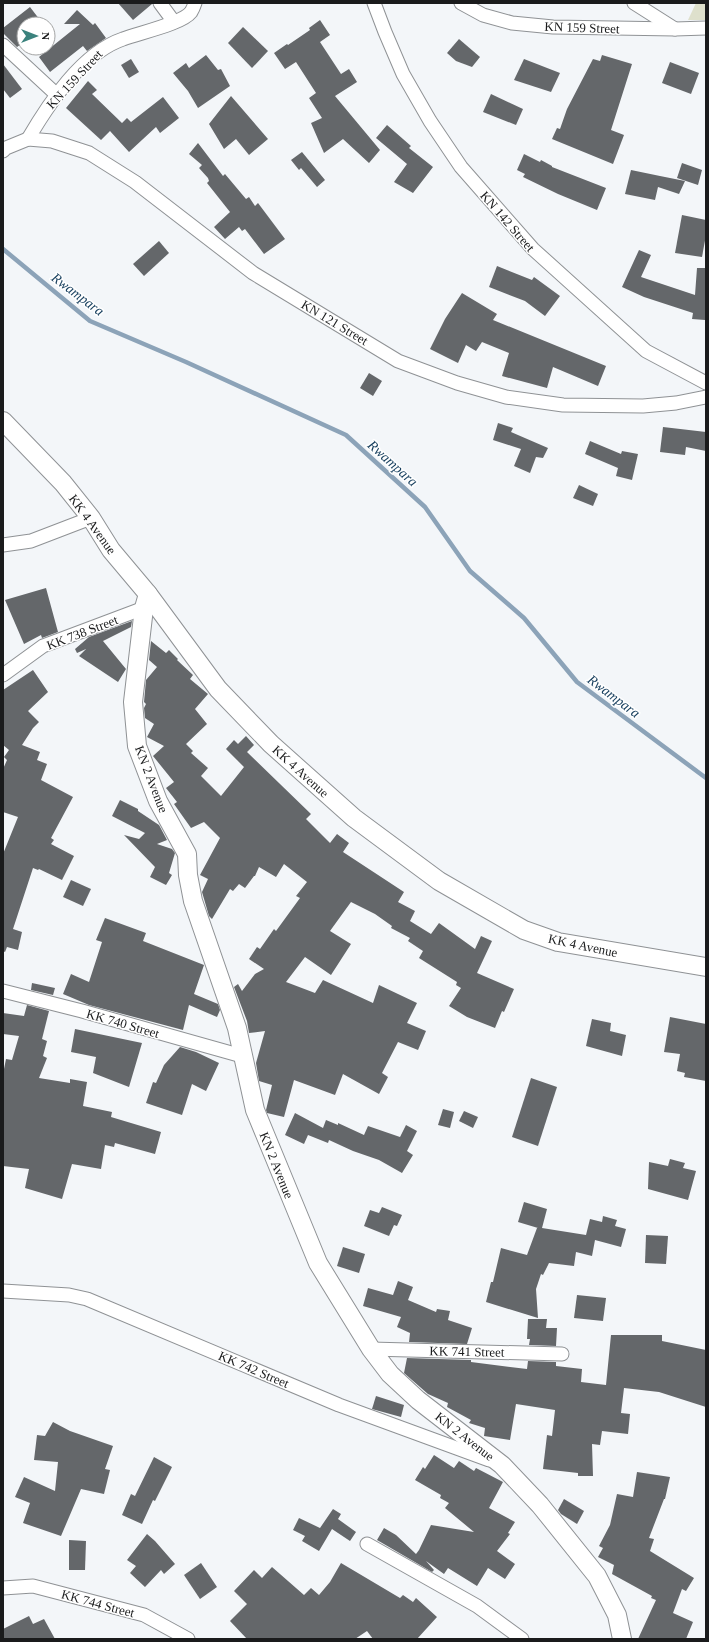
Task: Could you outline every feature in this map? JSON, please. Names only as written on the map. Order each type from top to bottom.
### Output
[{"type":"street","points":[[160,3],[174,22]]},
{"type":"street","name":"KN 159 Street","points":[[28,140],[44,110],[91,58],[106,46],[124,38],[174,22],[191,12],[195,3]]},
{"type":"street","name":"KN 142 Street","points":[[374,3],[384,32],[403,74],[430,121],[461,167],[528,243],[566,280],[646,351],[706,383]]},
{"type":"street","name":"KN 159 Street","points":[[462,3],[483,15],[512,23],[552,27],[675,29],[706,28]]},
{"type":"street","points":[[634,3],[675,29]]},
{"type":"street","points":[[3,44],[57,95]]},
{"type":"street","name":"KN 121 Street","points":[[3,151],[6,148],[28,140],[52,141],[89,153],[135,182],[253,273],[398,361],[457,383],[506,397],[563,406],[643,406],[676,403],[706,397]]},
{"type":"street","name":"KK 4 Avenue","points":[[3,420],[62,483],[91,518],[146,601],[218,690],[271,744],[354,818],[439,881],[524,930],[558,942],[706,967]]},
{"type":"street","points":[[3,545],[31,541],[91,518]]},
{"type":"street","name":"KK 738 Street","points":[[3,675],[43,646],[146,601]]},
{"type":"street","name":"KN 2 Avenue","points":[[146,601],[133,702],[138,746],[158,801],[187,854],[188,875],[193,900],[237,1028],[255,1110],[318,1263],[371,1349],[390,1374],[418,1400],[502,1465],[540,1505],[597,1576],[617,1616],[622,1639]]},
{"type":"street","name":"KK 740 Street","points":[[3,992],[82,1011],[242,1056]]},
{"type":"street","name":"KK 742 Street","points":[[3,1291],[69,1295],[87,1299],[340,1405],[502,1465]]},
{"type":"street","name":"KK 741 Street","points":[[371,1349],[562,1354]]},
{"type":"street","points":[[367,1544],[477,1606],[522,1639]]},
{"type":"street","name":"KK 744 Street","points":[[3,1588],[33,1586],[144,1616],[188,1639]]},
{"type":"green space","points":[[696,3],[706,3],[706,20],[688,20]]},
{"type":"building","points":[[118,3],[152,3],[152,4],[133,20]]},
{"type":"building","points":[[30,7],[37,16],[18,16]]},
{"type":"building","points":[[77,10],[93,25],[95,23],[106,38],[87,51],[83,46],[50,72],[39,57],[56,56],[56,43],[80,24],[64,24]]},
{"type":"building","points":[[16,18],[16,46],[3,33],[3,28]]},
{"type":"building","points":[[320,20],[330,35],[320,42],[341,74],[349,69],[357,82],[335,96],[380,150],[369,163],[343,139],[324,153],[311,123],[322,118],[309,98],[316,93],[296,62],[285,69],[274,53],[310,30],[309,28]]},
{"type":"building","points":[[243,27],[268,51],[252,68],[228,43]]},
{"type":"building","points":[[459,39],[480,57],[472,67],[456,61],[447,53]]},
{"type":"building","points":[[206,55],[218,70],[221,69],[230,86],[198,108],[188,91],[173,73],[186,63],[189,68]]},
{"type":"building","points":[[602,55],[632,64],[611,130],[624,135],[613,164],[552,139],[557,128],[560,129],[567,109],[593,59],[600,61]]},
{"type":"building","points":[[131,59],[139,72],[129,78],[121,65]]},
{"type":"building","points":[[524,59],[560,73],[551,92],[514,80]]},
{"type":"building","points":[[670,62],[699,73],[691,94],[662,83]]},
{"type":"building","points":[[3,64],[22,89],[10,98],[3,89]]},
{"type":"building","points":[[88,81],[97,90],[92,94],[122,123],[127,118],[131,122],[163,97],[179,118],[160,133],[156,127],[129,152],[110,131],[101,140],[66,108]]},
{"type":"building","points":[[491,94],[523,109],[516,125],[483,112]]},
{"type":"building","points":[[231,96],[268,139],[249,155],[236,139],[224,149],[209,124]]},
{"type":"building","points":[[387,125],[411,146],[409,148],[433,167],[413,193],[394,182],[407,164],[376,138]]},
{"type":"building","points":[[198,143],[223,176],[225,174],[246,199],[249,197],[255,206],[258,203],[285,239],[264,254],[245,229],[242,231],[239,227],[225,239],[214,227],[230,212],[207,183],[209,181],[208,178],[199,168],[202,165],[189,154]]},
{"type":"building","points":[[302,152],[325,180],[317,187],[301,168],[299,170],[291,160]]},
{"type":"building","points":[[524,154],[540,162],[541,160],[552,167],[606,188],[597,210],[558,194],[523,177],[525,174],[517,170]]},
{"type":"building","points":[[682,163],[702,170],[698,185],[677,178]]},
{"type":"building","points":[[631,170],[685,181],[679,194],[658,187],[655,200],[625,194]]},
{"type":"building","points":[[682,215],[706,220],[706,235],[702,257],[675,253]]},
{"type":"building","points":[[159,241],[169,253],[144,276],[133,264]]},
{"type":"building","points":[[639,250],[651,255],[641,277],[695,295],[697,268],[706,268],[705,320],[692,319],[693,313],[644,297],[622,287]]},
{"type":"building","points":[[497,266],[532,280],[534,277],[560,296],[545,316],[525,301],[489,287]]},
{"type":"building","points":[[462,293],[497,314],[493,320],[606,366],[598,386],[553,367],[547,388],[502,376],[509,353],[482,342],[476,351],[466,345],[458,363],[430,349],[445,319]]},
{"type":"building","points":[[369,373],[382,381],[373,396],[360,388]]},
{"type":"building","points":[[498,423],[513,428],[511,432],[548,448],[543,458],[536,457],[530,473],[514,466],[521,449],[493,440]]},
{"type":"building","points":[[663,427],[706,432],[706,451],[686,447],[685,455],[660,452]]},
{"type":"building","points":[[590,441],[621,454],[622,451],[638,454],[632,480],[616,476],[618,468],[585,454]]},
{"type":"building","points":[[579,485],[598,494],[593,506],[573,498]]},
{"type":"building","points":[[46,588],[58,632],[42,638],[41,635],[24,644],[5,600]]},
{"type":"building","points":[[132,621],[131,627],[103,641],[126,669],[118,682],[79,656],[86,649],[77,653],[75,649],[89,637]]},
{"type":"building","points":[[151,641],[166,653],[169,650],[193,675],[190,679],[208,694],[195,709],[207,724],[186,744],[193,751],[191,753],[208,768],[201,776],[221,796],[244,767],[226,749],[234,740],[238,744],[246,736],[254,745],[247,752],[311,814],[306,819],[330,843],[337,834],[349,843],[343,852],[404,892],[398,902],[415,911],[410,921],[431,934],[439,923],[475,949],[481,936],[492,941],[477,973],[514,989],[495,1028],[467,1017],[449,1006],[461,988],[456,985],[457,982],[419,958],[423,951],[408,941],[410,938],[391,928],[392,926],[375,914],[351,902],[330,931],[351,944],[331,975],[305,957],[286,982],[315,993],[323,980],[373,1003],[379,985],[417,1003],[407,1023],[426,1031],[418,1050],[398,1042],[382,1073],[388,1077],[379,1094],[343,1074],[335,1095],[294,1080],[284,1117],[267,1113],[266,1110],[272,1085],[259,1081],[256,1063],[265,1031],[249,1033],[247,1021],[234,987],[238,984],[242,991],[255,974],[264,969],[249,959],[257,947],[260,949],[274,929],[276,931],[300,898],[296,896],[307,882],[284,864],[276,877],[259,867],[255,876],[245,888],[239,884],[233,891],[230,889],[212,919],[209,916],[202,892],[208,879],[200,875],[220,838],[204,822],[191,828],[174,804],[177,802],[166,788],[174,782],[153,756],[164,746],[147,737],[154,724],[145,718],[144,708],[146,704],[144,702],[146,680],[157,667],[149,660]]},
{"type":"building","points":[[33,670],[48,692],[28,711],[39,722],[33,728],[22,745],[40,752],[37,760],[47,764],[41,780],[73,797],[51,838],[54,840],[51,844],[74,856],[62,880],[39,869],[33,868],[13,929],[22,932],[18,950],[7,947],[5,952],[3,951],[3,854],[18,817],[3,812],[3,769],[7,760],[4,757],[9,750],[3,745],[3,690]]},
{"type":"building","points":[[120,800],[138,809],[138,811],[159,825],[167,840],[157,844],[172,849],[175,853],[169,873],[172,875],[166,885],[150,877],[155,867],[124,835],[139,839],[145,833],[112,816]]},
{"type":"building","points":[[71,880],[91,889],[83,906],[63,897]]},
{"type":"building","points":[[105,918],[146,933],[143,941],[204,965],[194,994],[218,1004],[220,1010],[217,1017],[189,1005],[183,1030],[89,1005],[63,994],[71,974],[89,982],[102,942],[96,940]]},
{"type":"building","points":[[32,983],[55,988],[53,995],[31,990]]},
{"type":"building","points":[[27,1005],[49,1011],[42,1039],[47,1041],[43,1056],[47,1058],[39,1078],[70,1083],[70,1079],[87,1082],[83,1106],[112,1112],[111,1117],[161,1132],[155,1154],[115,1143],[114,1147],[105,1145],[101,1169],[72,1164],[62,1199],[25,1188],[29,1169],[3,1166],[3,1074],[6,1059],[12,1060],[19,1036],[3,1034],[3,1013],[24,1016]]},
{"type":"building","points":[[670,1017],[706,1024],[706,1081],[684,1077],[685,1073],[677,1071],[680,1054],[664,1052]]},
{"type":"building","points":[[592,1019],[611,1023],[610,1031],[626,1035],[622,1056],[586,1046]]},
{"type":"building","points":[[75,1029],[142,1043],[129,1087],[93,1073],[96,1057],[71,1052]]},
{"type":"building","points":[[180,1047],[196,1052],[219,1063],[206,1091],[192,1084],[182,1115],[146,1103],[153,1082],[156,1083],[164,1065]]},
{"type":"building","points":[[531,1078],[557,1087],[538,1146],[512,1137]]},
{"type":"building","points":[[443,1109],[454,1112],[450,1128],[438,1125]]},
{"type":"building","points":[[464,1111],[478,1117],[473,1128],[459,1121]]},
{"type":"building","points":[[295,1113],[323,1128],[326,1120],[338,1125],[338,1123],[364,1135],[368,1126],[400,1137],[406,1125],[417,1131],[407,1151],[413,1155],[402,1173],[379,1160],[353,1151],[329,1140],[328,1143],[308,1135],[304,1144],[285,1135]]},
{"type":"building","points":[[670,1159],[685,1163],[683,1168],[696,1171],[688,1200],[648,1189],[649,1162],[668,1166]]},
{"type":"building","points":[[524,1202],[547,1209],[542,1228],[586,1235],[590,1219],[602,1222],[603,1216],[617,1220],[615,1226],[626,1229],[621,1247],[595,1240],[592,1256],[576,1252],[574,1266],[549,1263],[543,1275],[541,1274],[536,1289],[538,1318],[486,1302],[491,1282],[493,1282],[501,1248],[527,1255],[538,1228],[518,1222]]},
{"type":"building","points":[[382,1207],[402,1215],[397,1226],[394,1225],[389,1236],[364,1226],[370,1210],[379,1213]]},
{"type":"building","points":[[646,1235],[668,1236],[666,1264],[645,1263]]},
{"type":"building","points":[[343,1247],[365,1254],[359,1273],[337,1266]]},
{"type":"building","points":[[398,1281],[413,1287],[408,1300],[436,1312],[437,1309],[450,1311],[448,1320],[472,1328],[467,1344],[409,1342],[410,1333],[397,1327],[401,1317],[363,1306],[368,1288],[393,1295]]},
{"type":"building","points":[[577,1295],[606,1298],[603,1321],[574,1318]]},
{"type":"building","points":[[528,1319],[547,1319],[546,1328],[557,1328],[556,1346],[529,1345],[530,1339],[527,1339]]},
{"type":"building","points":[[611,1335],[662,1335],[662,1341],[706,1350],[706,1407],[659,1392],[624,1388],[621,1413],[630,1414],[628,1434],[602,1431],[600,1445],[592,1444],[593,1476],[578,1476],[578,1473],[543,1469],[547,1435],[552,1436],[555,1410],[516,1404],[510,1440],[484,1436],[485,1428],[469,1423],[471,1420],[447,1407],[448,1403],[428,1394],[404,1373],[407,1358],[471,1360],[471,1362],[527,1369],[528,1361],[556,1362],[556,1366],[582,1369],[581,1382],[606,1385]]},
{"type":"building","points":[[376,1396],[404,1405],[401,1417],[372,1409]]},
{"type":"building","points":[[53,1422],[70,1431],[113,1446],[105,1469],[110,1470],[104,1494],[81,1489],[61,1536],[23,1523],[30,1503],[15,1497],[24,1477],[55,1491],[58,1462],[34,1460],[37,1435],[45,1436]]},
{"type":"building","points":[[434,1455],[454,1468],[459,1461],[474,1471],[476,1468],[503,1482],[489,1508],[515,1522],[508,1533],[510,1534],[497,1551],[515,1564],[505,1579],[488,1568],[477,1586],[448,1568],[444,1574],[426,1561],[434,1570],[432,1572],[377,1540],[384,1528],[396,1535],[416,1554],[431,1525],[474,1532],[445,1508],[449,1503],[440,1498],[441,1495],[415,1480],[423,1467],[425,1469]]},
{"type":"building","points":[[154,1457],[172,1467],[155,1501],[153,1500],[142,1524],[122,1515],[131,1494],[135,1496]]},
{"type":"building","points":[[637,1472],[670,1477],[665,1499],[649,1538],[654,1539],[650,1551],[694,1578],[686,1591],[682,1589],[673,1613],[693,1622],[686,1639],[638,1639],[656,1600],[651,1598],[652,1596],[612,1574],[614,1565],[598,1557],[603,1548],[599,1546],[610,1525],[617,1494],[633,1497]]},
{"type":"building","points":[[564,1499],[584,1511],[577,1524],[561,1514],[558,1510]]},
{"type":"building","points":[[333,1509],[341,1514],[338,1519],[356,1532],[350,1541],[332,1529],[319,1551],[302,1541],[305,1536],[293,1530],[299,1518],[320,1528]]},
{"type":"building","points":[[147,1534],[175,1564],[164,1574],[161,1570],[145,1587],[130,1573],[136,1566],[127,1560]]},
{"type":"building","points":[[69,1540],[86,1541],[85,1570],[69,1570]]},
{"type":"building","points":[[201,1563],[217,1587],[200,1599],[184,1575]]},
{"type":"building","points":[[341,1563],[400,1598],[403,1595],[413,1602],[416,1598],[437,1617],[417,1639],[373,1639],[367,1631],[355,1639],[247,1639],[230,1621],[247,1604],[234,1591],[254,1570],[262,1578],[272,1567],[304,1595],[311,1588],[319,1595],[330,1582]]},
{"type":"building","points":[[29,1616],[33,1624],[44,1619],[55,1639],[3,1639],[3,1629]]},
{"type":"waterway","name":"Rwampara","points":[[3,249],[90,321],[186,362],[346,435],[425,507],[470,571],[524,618],[577,682],[706,778]]}]
